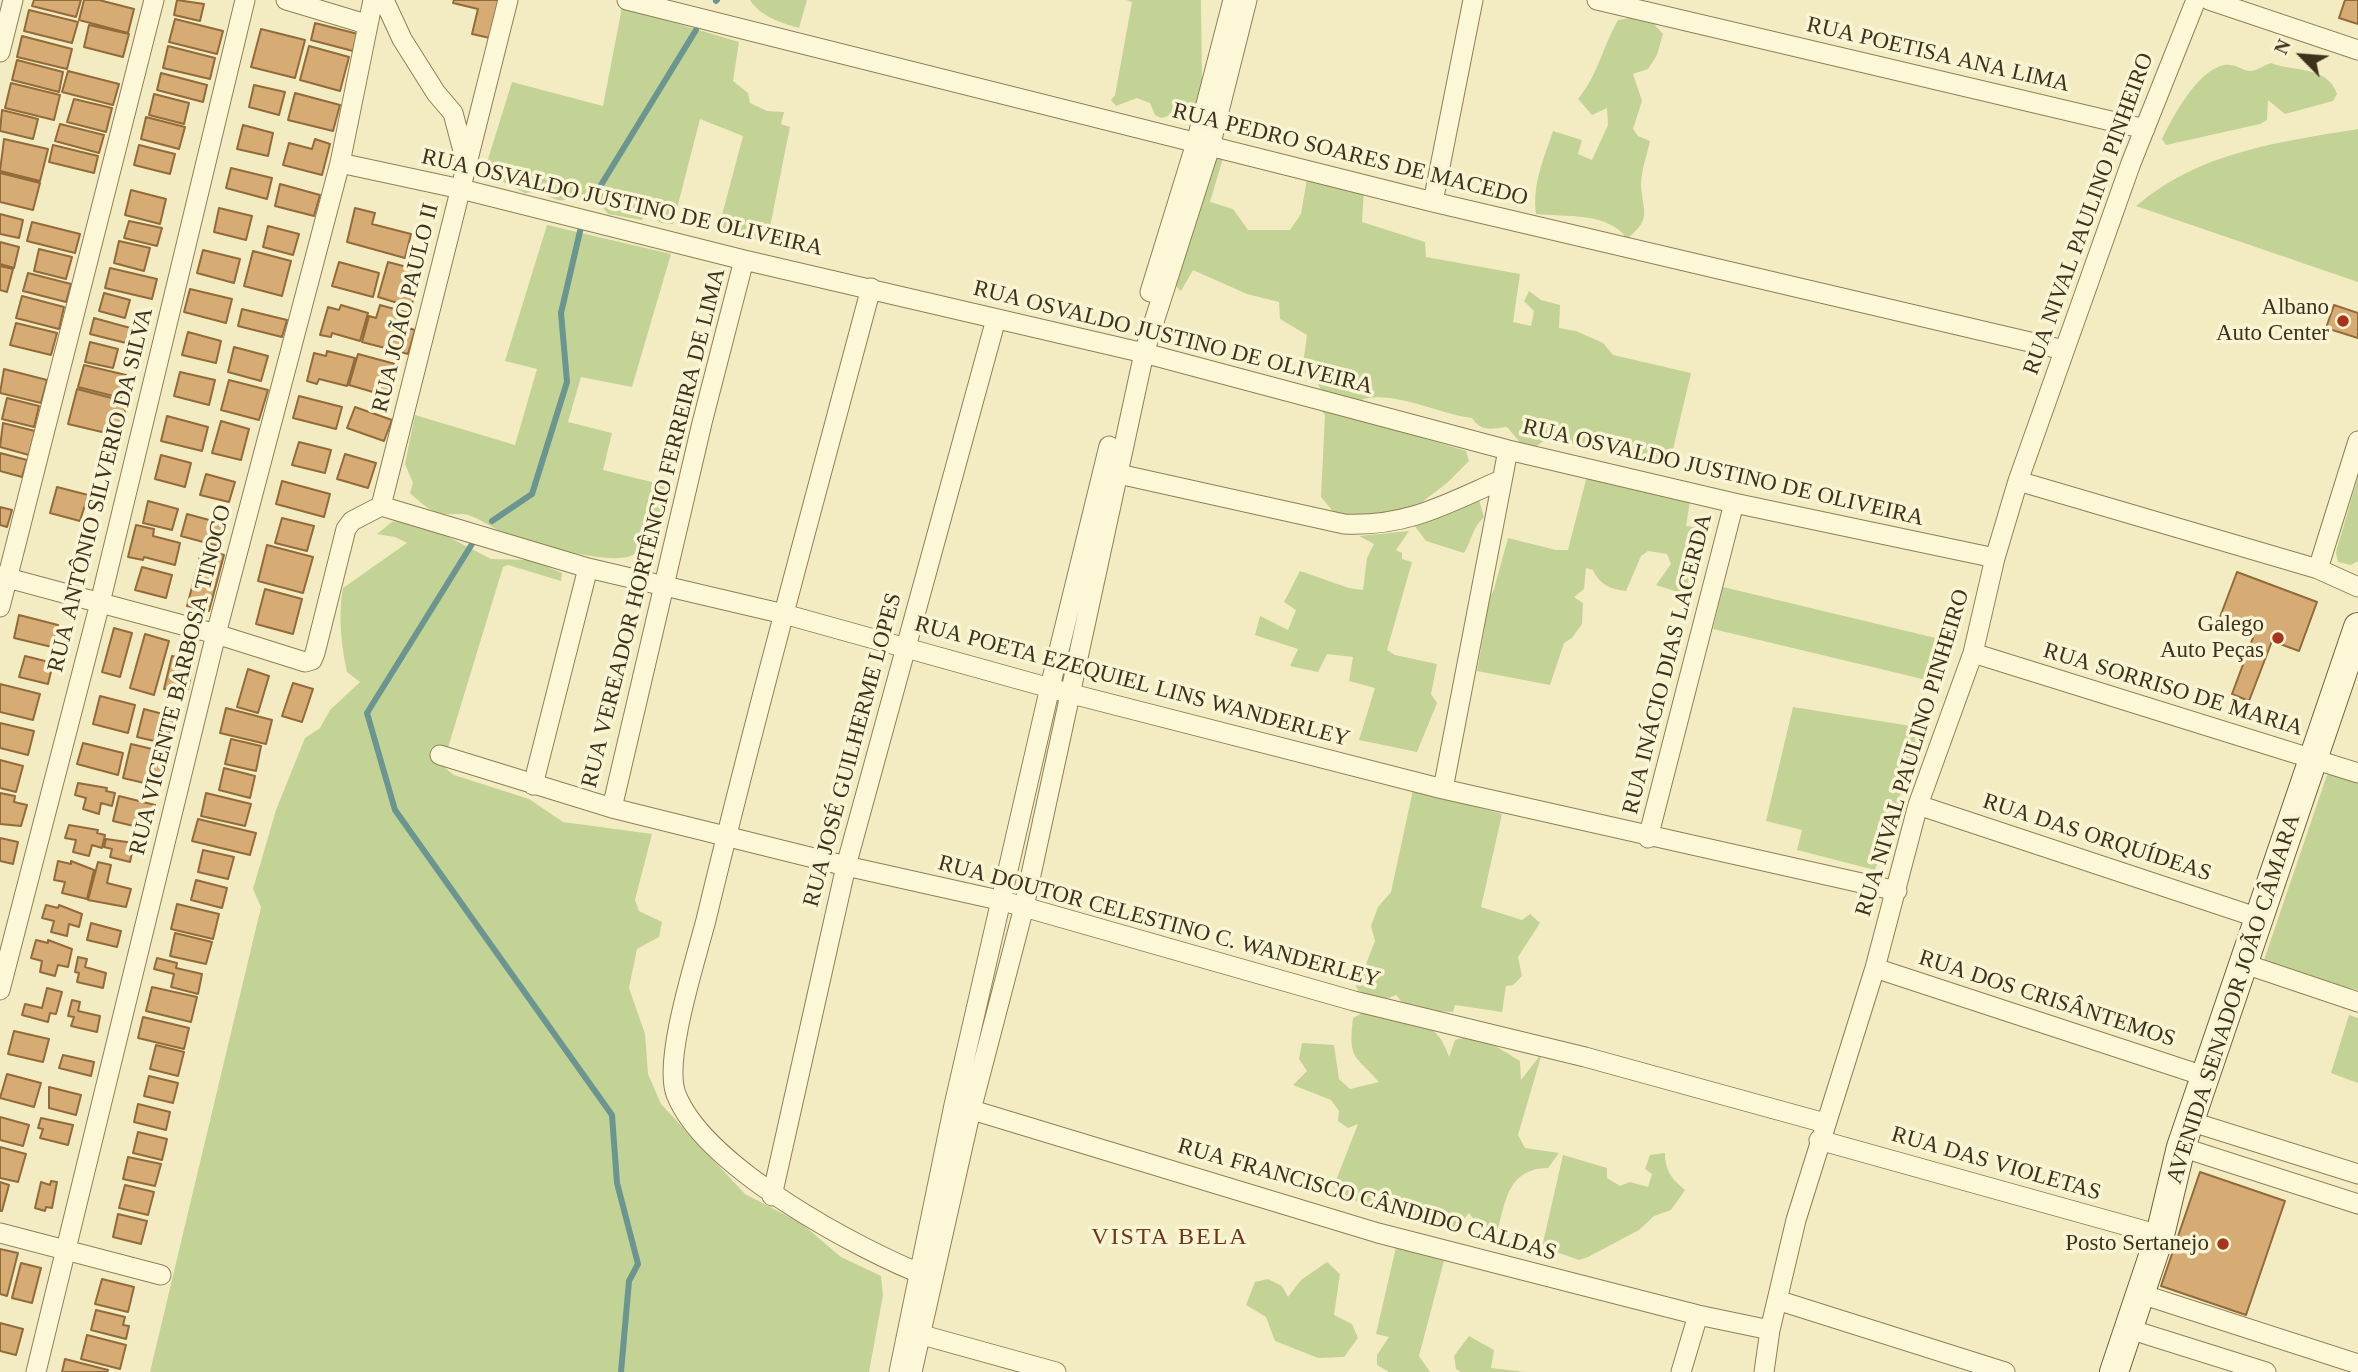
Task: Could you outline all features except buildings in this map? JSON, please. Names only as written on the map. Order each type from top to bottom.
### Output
[{"type":"main road","name":"AVENIDA SENADOR JOÃO CÂMARA","points":[[2114,1372],[2160,1236],[2185,1134],[2358,626]]},
{"type":"street","points":[[0,52],[13,0]]},
{"type":"street","points":[[0,607],[4,577],[154,0]]},
{"type":"street","name":"RUA ANTÔNIO SILVERIO DA SILVA","points":[[0,990],[100,603],[245,0]]},
{"type":"street","points":[[286,0],[366,24]]},
{"type":"street","name":"RUA VICENTE BARBOSA TINOCO","points":[[36,1372],[68,1250],[216,634],[340,163],[373,0]]},
{"type":"street","points":[[384,0],[402,39],[436,93],[453,113],[467,167]]},
{"type":"street","name":"RUA JOÃO PAULO II","points":[[381,506],[508,0]]},
{"type":"street","name":"RUA PEDRO SOARES DE MACEDO","points":[[626,0],[1433,202],[2064,350]]},
{"type":"street","points":[[1203,145],[1233,0]]},
{"type":"street","points":[[912,1372],[914,1332],[963,1107],[1003,901],[1059,690],[1138,352],[1247,0]]},
{"type":"street","points":[[1433,202],[1474,0]]},
{"type":"street","name":"RUA POETISA ANA LIMA","points":[[1597,0],[2145,129]]},
{"type":"street","name":"RUA NIVAL PAULINO PINHEIRO","points":[[1764,1372],[1777,1300],[1822,1132],[1875,968],[1918,806],[1973,653],[1995,558],[2018,481],[2145,129],[2196,0]]},
{"type":"street","points":[[2209,0],[2358,50]]},
{"type":"street","name":"RUA OSVALDO JUSTINO DE OLIVEIRA","points":[[340,163],[461,189],[744,260],[1138,352],[1508,450],[1734,503],[1995,558]]},
{"type":"street","name":"RUA VEREADOR HORTÊNCIO FERREIRA DE LIMA","points":[[612,808],[702,423],[744,260]]},
{"type":"street","points":[[872,288],[726,837],[677,1040],[673,1085],[683,1108],[708,1139],[772,1196],[845,1237],[926,1276]]},
{"type":"street","name":"RUA JOSÉ GUILHERME LOPES","points":[[772,1196],[846,866],[996,319]]},
{"type":"street","points":[[2318,569],[2358,441]]},
{"type":"street","points":[[1443,789],[1508,450]]},
{"type":"street","points":[[1110,472],[1344,524],[1375,525],[1405,520],[1501,480]]},
{"type":"street","points":[[2018,481],[2318,569],[2358,587]]},
{"type":"street","name":"RUA INÁCIO DIAS LACERDA","points":[[1648,838],[1734,503]]},
{"type":"street","points":[[4,577],[216,634],[305,662],[312,660],[315,653],[346,529],[361,515],[381,506]]},
{"type":"street","name":"RUA POETA EZEQUIEL LINS WANDERLEY","points":[[381,506],[588,568],[784,614],[1059,690],[1443,789],[1648,838],[1897,891]]},
{"type":"street","points":[[533,785],[588,568]]},
{"type":"street","name":"RUA SORRISO DE MARIA","points":[[1973,653],[2358,773]]},
{"type":"street","points":[[963,1107],[1024,907],[1059,690]]},
{"type":"street","name":"RUA DOUTOR CELESTINO C. WANDERLEY","points":[[440,755],[612,808],[846,866],[1003,901],[1354,1001],[1585,1057],[1822,1132]]},
{"type":"street","name":"RUA DAS ORQUÍDEAS","points":[[1918,806],[2259,918]]},
{"type":"street","points":[[2245,964],[2358,1002]]},
{"type":"street","name":"RUA DOS CRISÂNTEMOS","points":[[1875,968],[2204,1076]]},
{"type":"street","name":"RUA FRANCISCO CÂNDIDO CALDAS","points":[[963,1107],[1378,1233],[1698,1315],[1770,1330]]},
{"type":"street","name":"RUA DAS VIOLETAS","points":[[1822,1132],[2160,1236]]},
{"type":"street","points":[[2185,1134],[2358,1174]]},
{"type":"street","points":[[2185,1134],[2358,1204]]},
{"type":"street","points":[[0,1233],[161,1275]]},
{"type":"street","points":[[2141,1294],[2358,1364]]},
{"type":"street","points":[[1777,1300],[2005,1372]]},
{"type":"street","points":[[1681,1372],[1698,1315]]},
{"type":"street","points":[[2129,1329],[2266,1372]]},
{"type":"street","points":[[898,1372],[914,1332]]},
{"type":"street","points":[[914,1332],[1056,1372]]},
{"type":"green space","points":[[750,0],[807,0],[799,28],[765,15]]},
{"type":"green space","points":[[1126,0],[1201,0],[1202,86],[1198,108],[1161,118],[1155,115],[1150,103],[1137,98],[1116,106],[1111,100],[1115,95],[1132,2]]},
{"type":"green space","points":[[622,7],[739,42],[733,81],[748,93],[750,103],[767,111],[784,112],[781,124],[790,127],[767,242],[718,230],[743,136],[700,119],[673,224],[661,223],[645,213],[642,220],[608,214],[601,205],[575,196],[562,200],[554,199],[542,191],[525,193],[484,172],[512,82],[603,106]]},
{"type":"green space","points":[[1630,18],[1652,22],[1663,34],[1657,55],[1648,69],[1633,74],[1642,101],[1633,129],[1638,136],[1650,141],[1641,180],[1643,220],[1627,239],[1610,224],[1598,220],[1536,214],[1535,203],[1540,172],[1553,131],[1582,140],[1578,154],[1592,160],[1608,125],[1607,108],[1592,115],[1578,99],[1591,80],[1618,20]]},
{"type":"green space","points":[[2271,63],[2326,78],[2337,94],[2333,101],[2285,114],[2268,100],[2267,120],[2260,124],[2166,145],[2162,139],[2173,118],[2187,95],[2205,75],[2224,65],[2250,71]]},
{"type":"green space","points":[[2358,129],[2358,282],[2136,206],[2160,188],[2213,161],[2270,145]]},
{"type":"green space","points":[[1201,151],[1223,158],[1210,202],[1233,209],[1248,230],[1290,230],[1301,214],[1307,179],[1364,190],[1362,222],[1425,242],[1426,257],[1520,274],[1513,322],[1531,326],[1534,311],[1524,301],[1529,291],[1541,300],[1560,305],[1559,328],[1576,331],[1603,343],[1613,355],[1691,373],[1670,462],[1625,455],[1604,443],[1587,446],[1547,439],[1532,449],[1524,447],[1507,427],[1483,428],[1472,418],[1396,399],[1367,398],[1356,403],[1326,399],[1314,377],[1302,371],[1307,335],[1280,319],[1279,302],[1247,294],[1193,270],[1181,291],[1173,283]]},
{"type":"green space","points":[[547,225],[671,254],[632,387],[581,377],[568,422],[612,433],[603,470],[664,485],[668,511],[641,550],[627,557],[584,555],[532,543],[506,534],[468,515],[436,512],[410,493],[413,483],[405,464],[415,415],[515,445],[537,369],[505,361]]},
{"type":"green space","points":[[1319,407],[1466,451],[1469,461],[1447,483],[1422,502],[1407,508],[1355,517],[1336,515],[1321,497],[1325,415]]},
{"type":"green space","points":[[1587,476],[1690,501],[1686,526],[1706,529],[1684,594],[1656,585],[1671,564],[1667,554],[1648,551],[1641,556],[1626,591],[1606,585],[1593,570],[1586,568],[1584,589],[1574,597],[1583,603],[1582,624],[1572,638],[1564,643],[1550,685],[1477,671],[1485,627],[1482,614],[1494,589],[1508,538],[1556,550],[1568,550]]},
{"type":"green space","points":[[2358,477],[2358,561],[2351,565],[2338,562],[2336,552]]},
{"type":"green space","points":[[1479,500],[1484,517],[1464,553],[1426,541],[1414,525]]},
{"type":"green space","points":[[401,520],[429,527],[491,559],[531,560],[562,573],[561,581],[508,565],[503,567],[447,751],[445,768],[454,775],[529,799],[563,822],[652,834],[635,900],[639,911],[662,922],[659,937],[637,949],[629,988],[645,1034],[648,1074],[661,1104],[745,1194],[801,1223],[841,1257],[881,1276],[883,1295],[869,1372],[150,1372],[261,907],[253,889],[276,810],[305,738],[320,728],[330,710],[360,682],[347,672],[345,662],[340,619],[343,588],[407,543],[395,537],[377,534],[392,522]]},
{"type":"green space","points":[[1409,531],[1396,550],[1402,553],[1402,559],[1412,562],[1387,650],[1395,655],[1437,664],[1431,694],[1437,703],[1417,752],[1359,740],[1375,688],[1349,681],[1353,657],[1327,654],[1318,672],[1290,666],[1298,649],[1255,635],[1260,616],[1288,630],[1296,610],[1284,602],[1300,571],[1349,588],[1363,590],[1367,558],[1374,544],[1359,536]]},
{"type":"green space","points":[[1723,587],[1940,639],[1931,681],[1713,629]]},
{"type":"green space","points":[[1793,707],[1923,728],[1875,870],[1797,850],[1802,830],[1766,821]]},
{"type":"green space","points":[[2327,775],[2342,775],[2358,780],[2358,990],[2300,978],[2263,963]]},
{"type":"green space","points":[[1413,790],[1502,814],[1481,907],[1522,920],[1530,914],[1540,923],[1518,957],[1522,976],[1513,985],[1506,986],[1502,1012],[1455,1005],[1453,1012],[1407,1009],[1396,995],[1380,1002],[1358,990],[1353,980],[1366,964],[1375,941],[1371,926],[1378,907],[1391,892]]},
{"type":"green space","points":[[1362,1013],[1403,1018],[1426,1025],[1443,1043],[1449,1057],[1455,1040],[1472,1038],[1489,1043],[1520,1061],[1521,1080],[1542,1053],[1518,1135],[1525,1148],[1559,1153],[1548,1168],[1524,1174],[1516,1181],[1506,1200],[1496,1236],[1480,1228],[1469,1213],[1455,1230],[1424,1224],[1413,1215],[1367,1207],[1333,1188],[1358,1124],[1348,1128],[1338,1121],[1339,1111],[1331,1100],[1293,1085],[1307,1071],[1299,1059],[1302,1043],[1334,1045],[1339,1079],[1350,1089],[1379,1082],[1359,1061],[1353,1050],[1353,1018]]},
{"type":"green space","points":[[2349,1015],[2358,1018],[2358,1083],[2331,1073]]},
{"type":"green space","points":[[1665,1153],[1670,1174],[1685,1190],[1671,1210],[1654,1216],[1639,1230],[1579,1260],[1542,1247],[1563,1155],[1607,1168],[1607,1178],[1620,1186],[1630,1182],[1648,1187],[1652,1174],[1645,1169],[1650,1155]]},
{"type":"green space","points":[[1396,1247],[1445,1257],[1419,1356],[1430,1372],[1389,1372],[1377,1365],[1377,1355],[1389,1337],[1376,1334]]},
{"type":"green space","points":[[1327,1262],[1340,1274],[1334,1315],[1352,1324],[1358,1338],[1344,1357],[1318,1358],[1275,1341],[1266,1317],[1246,1305],[1255,1282],[1268,1279],[1282,1286],[1288,1297],[1301,1280]]},
{"type":"green space","points":[[1469,1336],[1494,1350],[1491,1368],[1526,1372],[1461,1372],[1456,1369],[1454,1356]]},
{"type":"waterway","points":[[593,198],[696,30]]},
{"type":"waterway","points":[[492,521],[532,494],[567,382],[561,313],[581,227]]},
{"type":"waterway","points":[[472,544],[367,713],[395,810],[612,1115],[617,1183],[638,1264],[629,1281],[621,1372]]},
{"type":"place","name":"Albano Auto Center","points":[[2343,321]]},
{"type":"place","name":"Galego Auto Peças","points":[[2278,638]]},
{"type":"place","name":"Posto Sertanejo","points":[[2223,1244]]},
{"type":"district","name":"VISTA BELA","points":[[1170,1238]]}]
